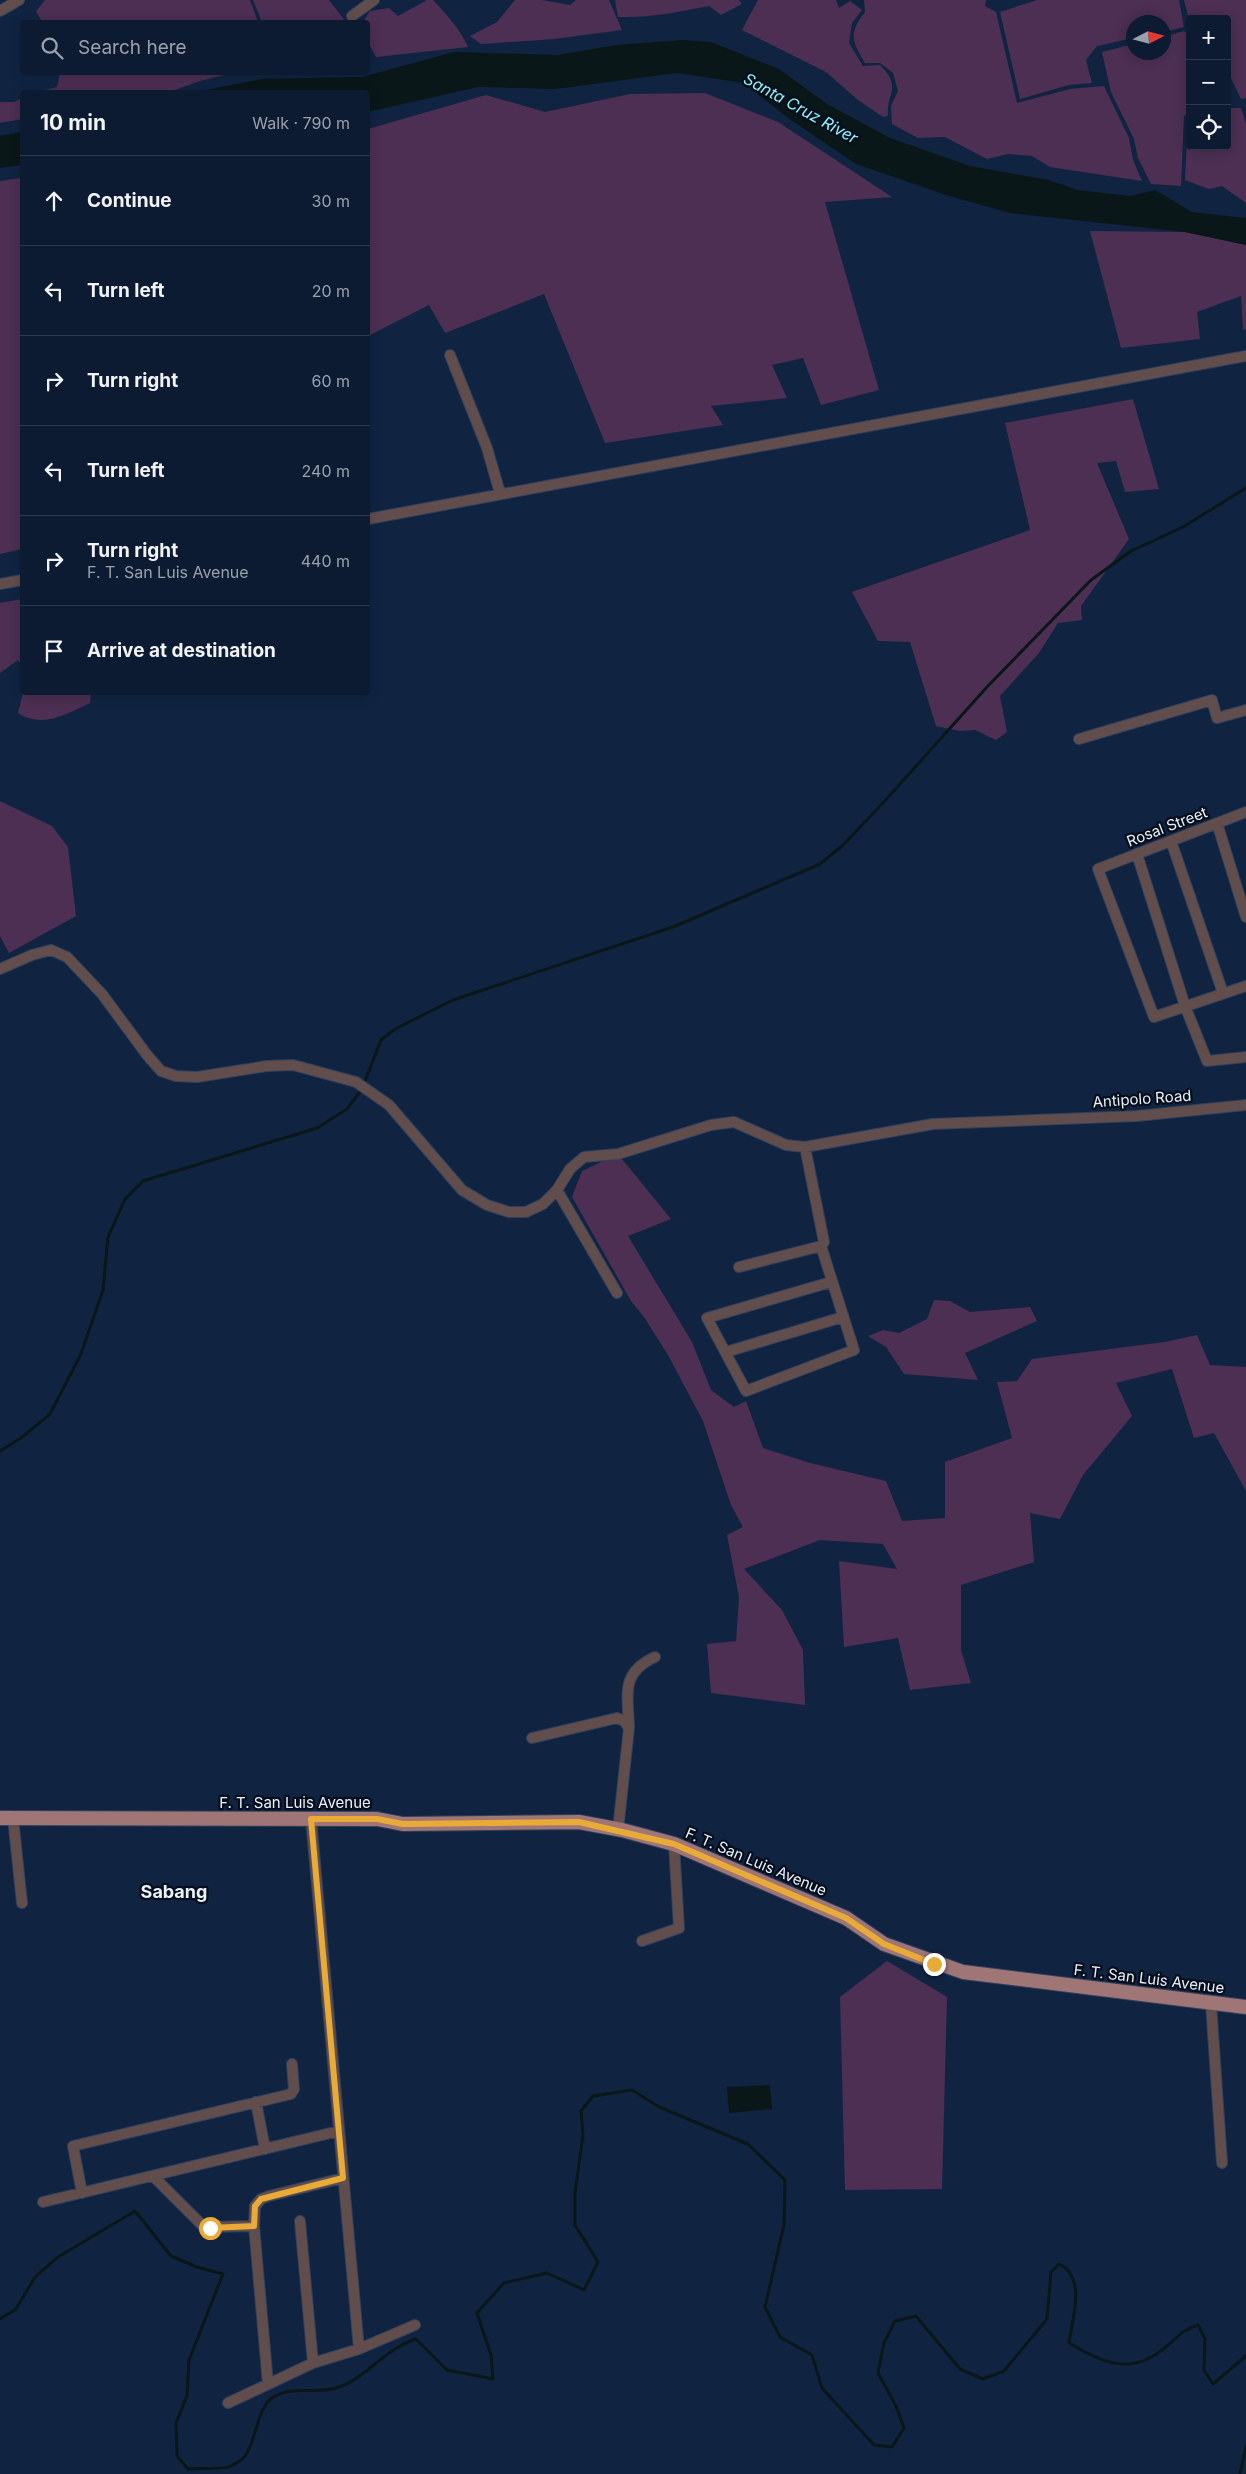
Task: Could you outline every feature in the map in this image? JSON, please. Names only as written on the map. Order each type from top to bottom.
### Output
[{"type":"main road","name":"F. T. San Luis Avenue","points":[[6,1818],[377,1819],[403,1824],[579,1822],[674,1844],[846,1918],[884,1944],[963,1972],[1246,2007]]},
{"type":"street","points":[[0,11],[6,10],[19,0]]},
{"type":"street","points":[[352,16],[374,0]]},
{"type":"street","points":[[450,355],[487,448],[500,493]]},
{"type":"street","points":[[370,518],[1246,356]]},
{"type":"street","points":[[0,584],[20,580]]},
{"type":"street","points":[[1079,739],[1212,700],[1217,718],[1246,710]]},
{"type":"street","name":"Rosal Street","points":[[1185,1006],[1154,1017],[1098,869],[1246,812]]},
{"type":"street","points":[[1217,823],[1246,917]]},
{"type":"street","points":[[1171,841],[1223,993]]},
{"type":"street","points":[[1137,854],[1185,1006],[1207,1061],[1246,1057]]},
{"type":"street","points":[[0,970],[32,955],[51,950],[67,956],[102,994],[146,1055],[161,1071],[176,1076],[197,1077],[267,1066],[293,1065],[356,1082],[388,1105],[462,1190],[487,1205],[509,1212],[526,1212],[543,1204],[557,1190],[570,1169],[584,1157],[618,1154],[711,1125],[734,1122],[786,1145],[805,1147],[824,1242],[822,1246],[831,1282],[854,1350],[746,1391],[708,1318],[831,1282]]},
{"type":"street","points":[[1185,1006],[1246,986]]},
{"type":"street","name":"Antipolo Road","points":[[805,1147],[933,1124],[1137,1116],[1246,1105]]},
{"type":"street","points":[[557,1190],[616,1293]]},
{"type":"street","points":[[739,1267],[822,1246]]},
{"type":"street","points":[[726,1352],[843,1317]]},
{"type":"street","points":[[618,1830],[629,1728],[628,1682],[635,1669],[655,1657]]},
{"type":"street","points":[[532,1738],[617,1718],[624,1720],[629,1728]]},
{"type":"street","points":[[6,1818],[22,1903]]},
{"type":"street","points":[[311,1819],[359,2349]]},
{"type":"street","points":[[642,1941],[679,1928],[674,1844]]},
{"type":"street","points":[[1211,2004],[1222,2163]]},
{"type":"street","points":[[82,2193],[73,2146],[291,2094],[294,2089],[292,2064]]},
{"type":"street","points":[[256,2102],[265,2148]]},
{"type":"street","points":[[42,2202],[338,2131]]},
{"type":"street","points":[[153,2176],[204,2226],[254,2226]]},
{"type":"street","points":[[268,2384],[254,2226],[255,2206],[261,2199],[343,2178]]},
{"type":"street","points":[[300,2221],[313,2363]]},
{"type":"street","points":[[228,2403],[313,2363],[359,2349],[415,2325]]},
{"type":"shaded area","points":[[45,0],[250,0],[257,20],[41,20],[36,11]]},
{"type":"shaded area","points":[[253,0],[329,0],[344,20],[261,20]]},
{"type":"shaded area","points":[[427,0],[433,0],[461,34],[468,47],[376,57],[370,46],[370,20],[364,20],[370,11],[389,8],[398,16]]},
{"type":"shaded area","points":[[515,0],[542,0],[570,5],[576,0],[609,0],[622,30],[554,39],[481,44],[470,36],[497,22]]},
{"type":"shaded area","points":[[615,0],[739,0],[742,4],[721,15],[709,6],[653,16],[618,17]]},
{"type":"shaded area","points":[[758,0],[836,0],[839,8],[850,1],[862,10],[852,23],[849,43],[863,66],[880,65],[891,79],[892,90],[888,116],[883,117],[858,100],[826,72],[742,30]]},
{"type":"shaded area","points":[[864,0],[986,0],[985,6],[996,12],[1017,103],[1070,89],[1104,86],[1129,138],[1133,160],[1142,181],[1050,167],[1032,156],[1008,154],[987,159],[945,137],[918,138],[892,124],[891,106],[898,91],[893,73],[880,63],[865,63],[855,43],[854,32],[865,12]]},
{"type":"shaded area","points":[[1037,0],[1179,0],[1184,27],[1171,30],[1171,15],[1126,15],[1126,40],[1097,46],[1086,60],[1092,83],[1069,85],[1020,99],[1000,12]]},
{"type":"shaded area","points":[[1184,0],[1246,0],[1246,98],[1241,99],[1231,78],[1231,15],[1188,15]]},
{"type":"shaded area","points":[[1184,31],[1186,33],[1186,114],[1184,116],[1181,186],[1151,184],[1138,158],[1134,139],[1111,92],[1102,52],[1126,46],[1126,60],[1171,60],[1171,35]]},
{"type":"shaded area","points":[[59,75],[224,75],[175,90],[46,90],[57,87]]},
{"type":"shaded area","points":[[705,93],[778,122],[892,197],[825,202],[879,390],[821,405],[803,358],[772,365],[787,398],[711,406],[723,425],[605,443],[544,294],[445,333],[429,305],[370,335],[370,128],[486,95],[545,112],[630,94]]},
{"type":"shaded area","points":[[20,99],[20,119],[0,123],[0,102],[14,102]]},
{"type":"shaded area","points":[[1231,108],[1241,108],[1246,124],[1246,203],[1222,186],[1209,189],[1185,180],[1186,150],[1231,150]]},
{"type":"shaded area","points":[[20,178],[20,549],[0,554],[0,181]]},
{"type":"shaded area","points":[[1090,231],[1185,232],[1246,245],[1246,329],[1243,330],[1241,296],[1197,312],[1200,339],[1121,348]]},
{"type":"shaded area","points":[[1133,399],[1159,489],[1125,492],[1116,461],[1097,463],[1129,539],[1081,606],[1082,620],[1058,623],[1039,653],[1000,696],[1007,732],[996,740],[975,730],[960,731],[936,726],[910,642],[878,641],[852,592],[1030,530],[1005,423]]},
{"type":"shaded area","points":[[20,599],[20,663],[18,660],[0,673],[0,603]]},
{"type":"shaded area","points":[[22,695],[91,695],[90,703],[54,718],[36,720],[18,713]]},
{"type":"shaded area","points":[[0,801],[52,826],[68,847],[76,916],[9,953],[0,936]]},
{"type":"shaded area","points":[[618,1154],[671,1219],[628,1236],[692,1342],[711,1390],[734,1407],[746,1401],[763,1448],[810,1463],[886,1481],[902,1521],[945,1518],[945,1462],[1012,1438],[997,1382],[1017,1381],[1032,1359],[1165,1342],[1197,1335],[1210,1365],[1246,1367],[1246,1491],[1214,1433],[1194,1438],[1172,1369],[1116,1383],[1132,1416],[1083,1475],[1060,1519],[1030,1513],[1034,1562],[961,1585],[961,1650],[971,1683],[910,1690],[898,1638],[844,1647],[839,1561],[897,1569],[883,1544],[820,1540],[744,1569],[782,1610],[803,1650],[805,1705],[711,1693],[707,1644],[736,1641],[739,1597],[727,1535],[743,1527],[731,1505],[703,1421],[668,1355],[644,1317],[631,1301],[572,1197],[582,1171]]},
{"type":"shaded area","points":[[934,1300],[950,1301],[970,1312],[1030,1307],[1037,1321],[965,1353],[978,1380],[904,1374],[886,1347],[868,1336],[883,1330],[899,1333],[927,1319]]},
{"type":"shaded area","points":[[887,1961],[947,1997],[942,2189],[845,2190],[840,1997]]},
{"type":"water","name":"Santa Cruz River","points":[[683,40],[711,42],[779,69],[827,104],[890,138],[970,166],[1049,180],[1078,190],[1130,196],[1155,190],[1192,212],[1246,218],[1246,245],[1185,232],[1010,213],[946,195],[856,164],[788,118],[743,83],[677,73],[555,89],[478,87],[370,112],[370,90],[207,90],[261,79],[362,77],[454,52],[557,55],[617,45]]},
{"type":"water","points":[[20,132],[20,165],[0,168],[0,136]]},
{"type":"water","points":[[770,2085],[772,2109],[729,2113],[727,2087]]},
{"type":"waterway","points":[[0,1451],[21,1438],[50,1414],[81,1354],[103,1290],[108,1237],[125,1199],[143,1181],[317,1128],[347,1109],[362,1089],[381,1040],[395,1029],[453,1000],[673,927],[820,864],[842,846],[987,687],[1091,580],[1131,551],[1183,527],[1246,488]]},
{"type":"waterway","points":[[0,2319],[16,2309],[35,2277],[58,2257],[135,2211],[171,2256],[197,2267],[223,2274],[189,2360],[187,2396],[176,2423],[177,2456],[188,2469],[226,2468],[242,2459],[249,2450],[264,2407],[275,2396],[291,2391],[323,2390],[339,2387],[358,2377],[395,2349],[416,2339],[447,2370],[493,2379],[491,2355],[477,2313],[504,2283],[547,2273],[584,2290],[598,2262],[575,2225],[575,2193],[583,2135],[581,2111],[593,2096],[632,2090],[659,2107],[748,2144],[785,2180],[784,2225],[765,2307],[780,2337],[812,2355],[822,2388],[874,2445],[892,2447],[904,2428],[896,2406],[878,2373],[884,2343],[895,2321],[916,2316],[960,2369],[983,2379],[1004,2371],[1047,2319],[1051,2272],[1059,2264],[1068,2270],[1073,2278],[1075,2288],[1075,2311],[1069,2343],[1094,2356],[1118,2364],[1142,2361],[1154,2356],[1184,2331],[1198,2325],[1205,2339],[1204,2370],[1213,2384],[1246,2356]]},
{"type":"waterway","points":[[1240,2474],[1246,2446]]},
{"type":"district","name":"Sabang","points":[[174,1892]]},
{"type":"route","points":[[210,2228],[254,2226],[253,2214],[255,2206],[261,2199],[343,2178],[311,1819],[377,1819],[403,1824],[579,1822],[622,1830],[674,1844],[782,1890],[846,1918],[884,1944],[934,1964]]}]
